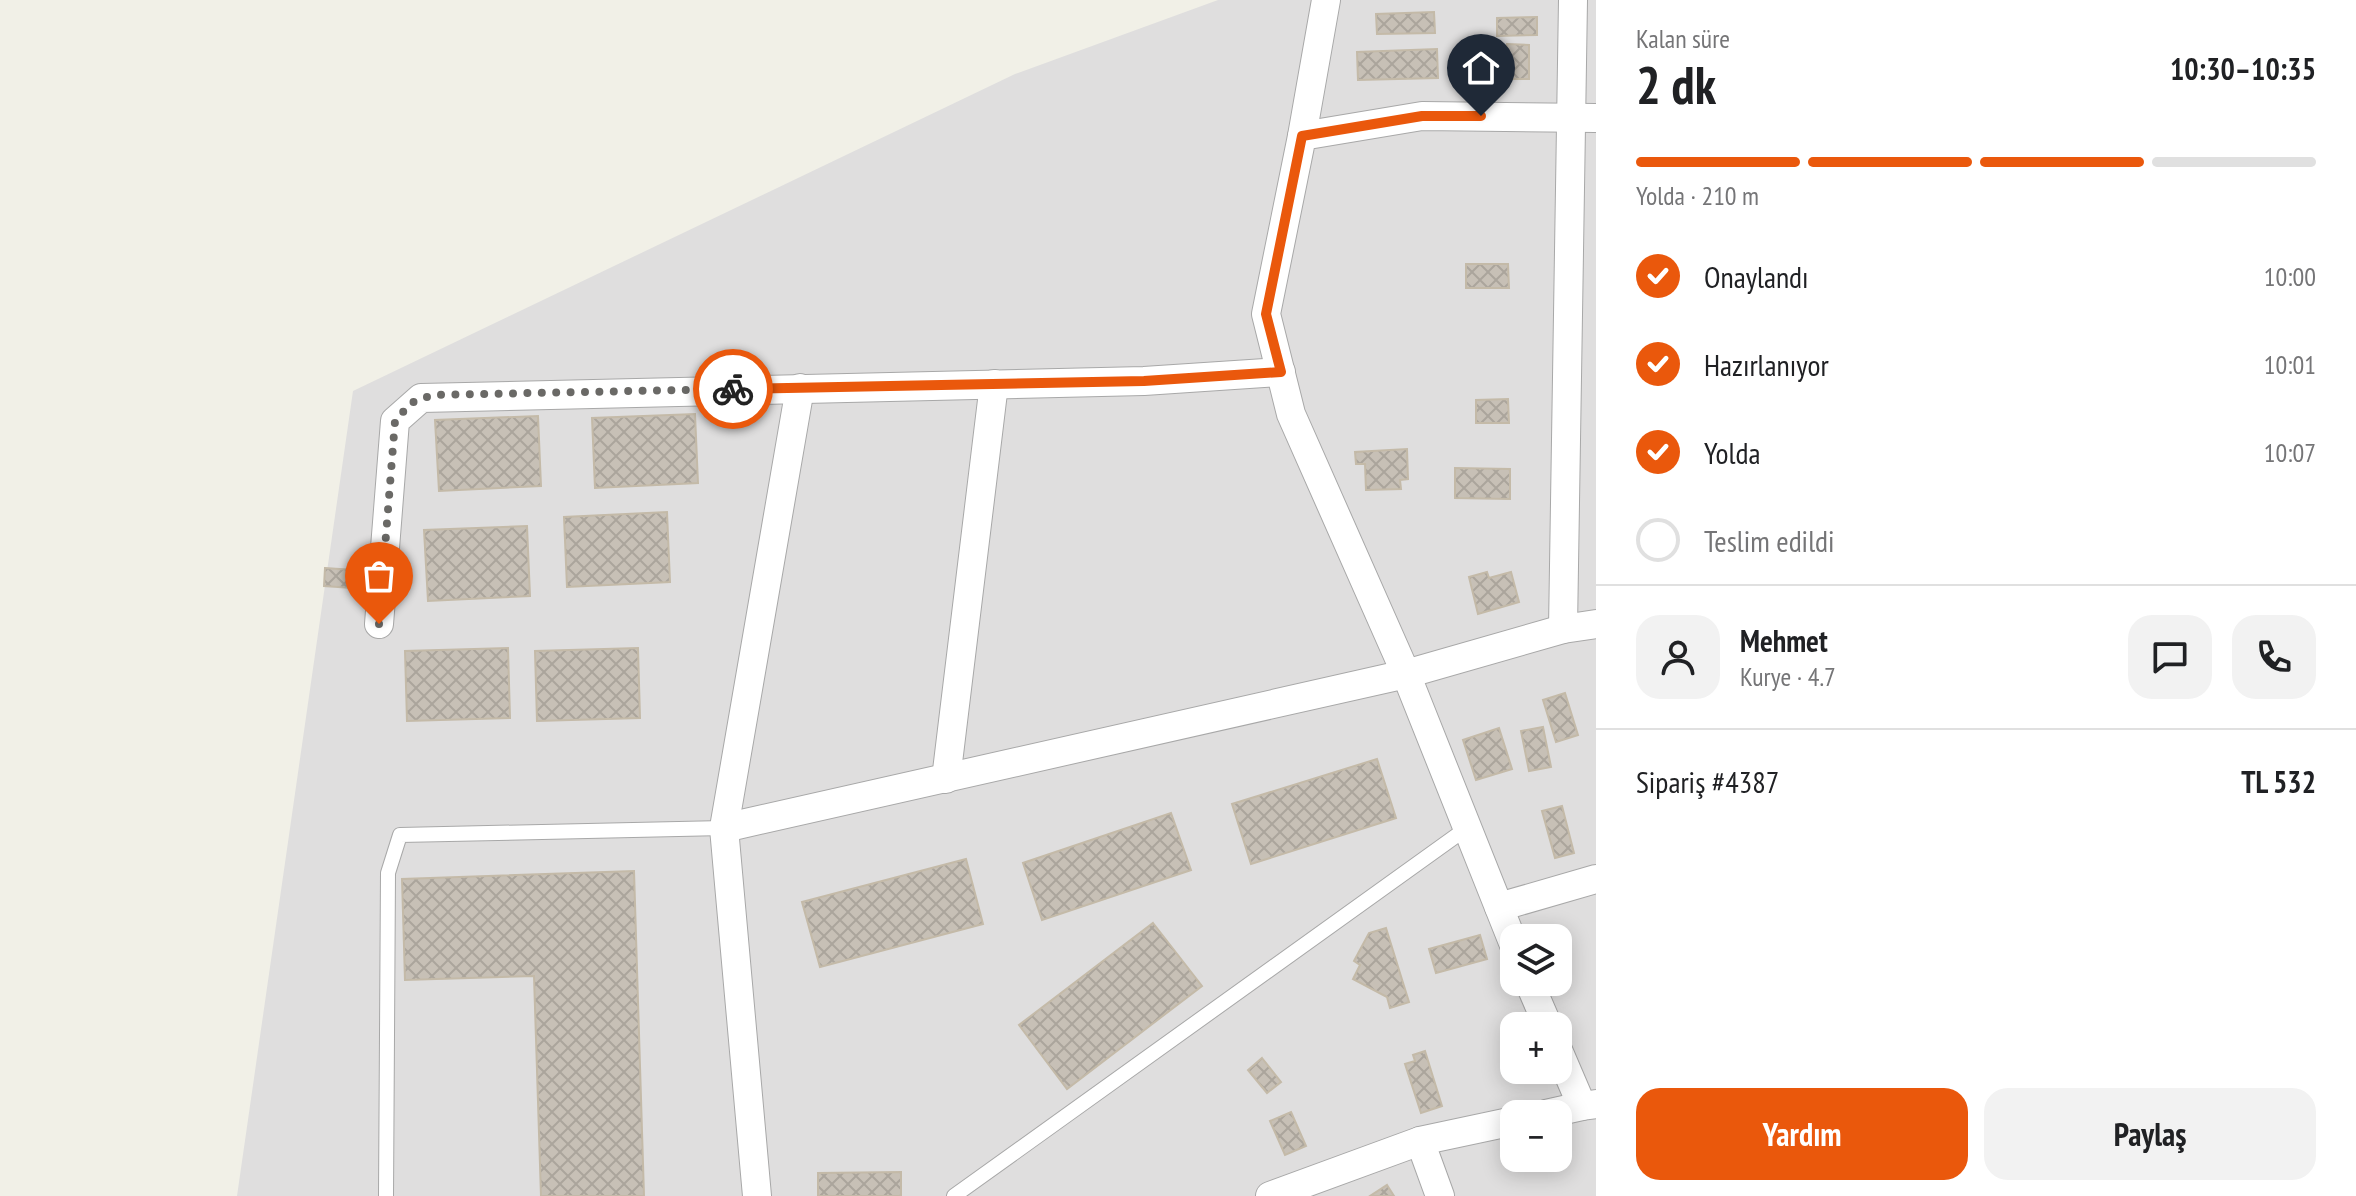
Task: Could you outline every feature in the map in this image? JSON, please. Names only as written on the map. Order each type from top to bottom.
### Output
[{"type":"street","points":[[1326,0],[1266,314],[1291,414],[1406,674],[1506,924]]},
{"type":"street","points":[[1563,629],[1582,117],[1573,0]]},
{"type":"street","points":[[1302,136],[1422,116],[1582,117]]},
{"type":"street","points":[[379,624],[395,421],[411,403],[432,395],[1144,381],[1281,372]]},
{"type":"street","points":[[946,779],[994,384]]},
{"type":"street","points":[[757,1196],[724,828],[800,388]]},
{"type":"street","points":[[724,828],[1406,674],[1563,629],[1596,624]]},
{"type":"street","points":[[1499,907],[1596,879]]},
{"type":"street","points":[[1572,1075],[1589,1105]]},
{"type":"street","points":[[1270,1196],[1420,1141],[1500,1124]]},
{"type":"street","points":[[1420,1141],[1440,1196]]},
{"type":"lane","points":[[386,1196],[388,873],[400,835],[724,828]]},
{"type":"lane","points":[[954,1196],[1467,828]]},
{"type":"shaded area","points":[[1218,0],[1596,0],[1596,1196],[237,1196],[353,391],[1015,74]]},
{"type":"building","points":[[1434,12],[1435,33],[1377,34],[1376,14]]},
{"type":"building","points":[[1537,17],[1537,35],[1497,36],[1497,18]]},
{"type":"building","points":[[1507,44],[1529,45],[1529,79],[1506,79]]},
{"type":"building","points":[[1437,49],[1438,78],[1358,80],[1357,52]]},
{"type":"building","points":[[1466,264],[1508,264],[1509,288],[1466,288]]},
{"type":"building","points":[[1508,399],[1509,423],[1476,423],[1476,400]]},
{"type":"building","points":[[695,414],[698,483],[595,488],[592,418]]},
{"type":"building","points":[[538,416],[541,486],[439,491],[435,420]]},
{"type":"building","points":[[1407,449],[1408,479],[1400,480],[1401,489],[1366,490],[1365,464],[1356,464],[1355,452]]},
{"type":"building","points":[[1455,468],[1510,469],[1510,499],[1455,498]]},
{"type":"building","points":[[667,512],[670,582],[567,587],[564,517]]},
{"type":"building","points":[[527,526],[530,596],[428,601],[424,530]]},
{"type":"building","points":[[325,568],[353,570],[352,588],[324,586]]},
{"type":"building","points":[[1487,572],[1489,578],[1511,572],[1519,602],[1478,614],[1469,577]]},
{"type":"building","points":[[508,648],[510,718],[407,721],[405,651]]},
{"type":"building","points":[[638,648],[640,718],[537,721],[535,651]]},
{"type":"building","points":[[1565,693],[1578,735],[1556,742],[1543,700]]},
{"type":"building","points":[[1543,727],[1551,767],[1529,771],[1521,731]]},
{"type":"building","points":[[1499,728],[1512,769],[1476,780],[1463,740]]},
{"type":"building","points":[[1377,759],[1396,818],[1251,864],[1232,804]]},
{"type":"building","points":[[1562,806],[1574,853],[1555,858],[1542,811]]},
{"type":"building","points":[[1171,813],[1191,870],[1042,920],[1023,863]]},
{"type":"building","points":[[966,859],[983,924],[820,967],[802,902]]},
{"type":"building","points":[[634,871],[644,1196],[541,1196],[534,976],[405,980],[402,879]]},
{"type":"building","points":[[1153,923],[1202,986],[1067,1089],[1019,1025]]},
{"type":"building","points":[[1386,928],[1409,1002],[1390,1008],[1387,997],[1353,979],[1360,965],[1354,961],[1369,933]]},
{"type":"building","points":[[1480,935],[1487,959],[1436,973],[1429,949]]},
{"type":"building","points":[[1425,1051],[1442,1106],[1421,1113],[1405,1064],[1415,1061],[1413,1055]]},
{"type":"building","points":[[1262,1058],[1281,1082],[1267,1093],[1248,1070]]},
{"type":"building","points":[[1291,1112],[1306,1146],[1285,1155],[1270,1121]]},
{"type":"building","points":[[901,1172],[901,1196],[818,1196],[818,1173]]},
{"type":"building","points":[[1387,1185],[1394,1196],[1370,1196]]},
{"type":"way so far","points":[[379,624],[395,421],[411,403],[432,395],[733,389]]},
{"type":"route","points":[[733,389],[1144,381],[1281,372],[1266,314],[1302,136],[1422,116],[1481,116]]}]
